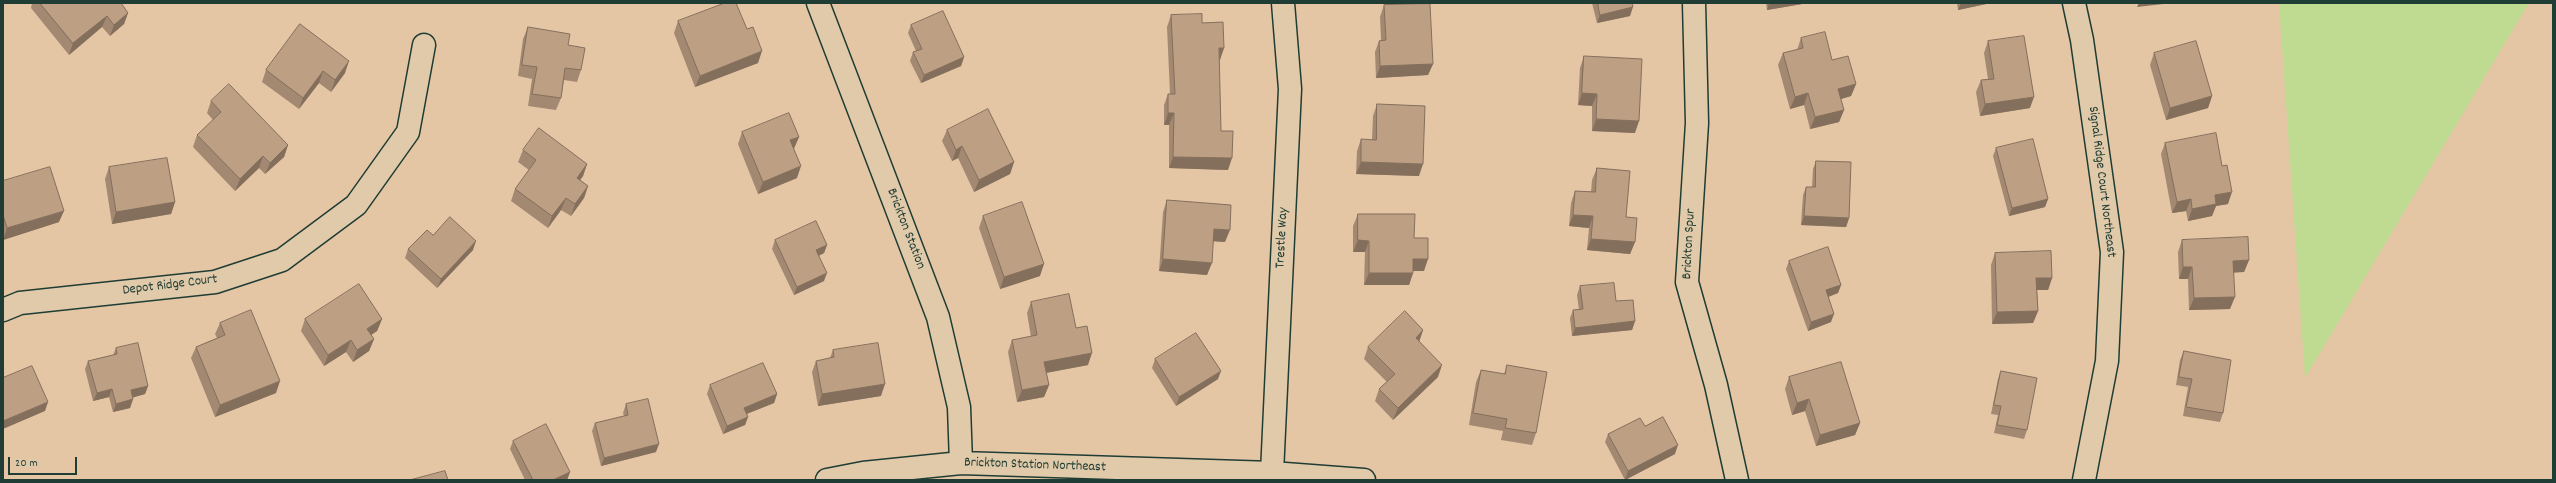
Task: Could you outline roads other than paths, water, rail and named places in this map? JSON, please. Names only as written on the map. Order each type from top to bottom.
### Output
[{"type":"street","name":"Brickton Station","points":[[818,3],[938,316],[959,407],[961,464]]},
{"type":"street","name":"Trestle Way","points":[[1272,473],[1290,89],[1283,3]]},
{"type":"street","name":"Brickton Spur","points":[[1694,3],[1697,123],[1686,282],[1716,386],[1737,480]]},
{"type":"street","name":"Signal Ridge Court Northeast","points":[[2074,3],[2082,40],[2112,252],[2106,361],[2084,480]]},
{"type":"street","name":"Depot Ridge Court","points":[[3,310],[20,304],[215,282],[282,260],[356,205],[408,132],[424,45]]},
{"type":"street","name":"Brickton Station Northeast","points":[[827,480],[863,472],[961,464],[1272,473],[1364,480]]}]
